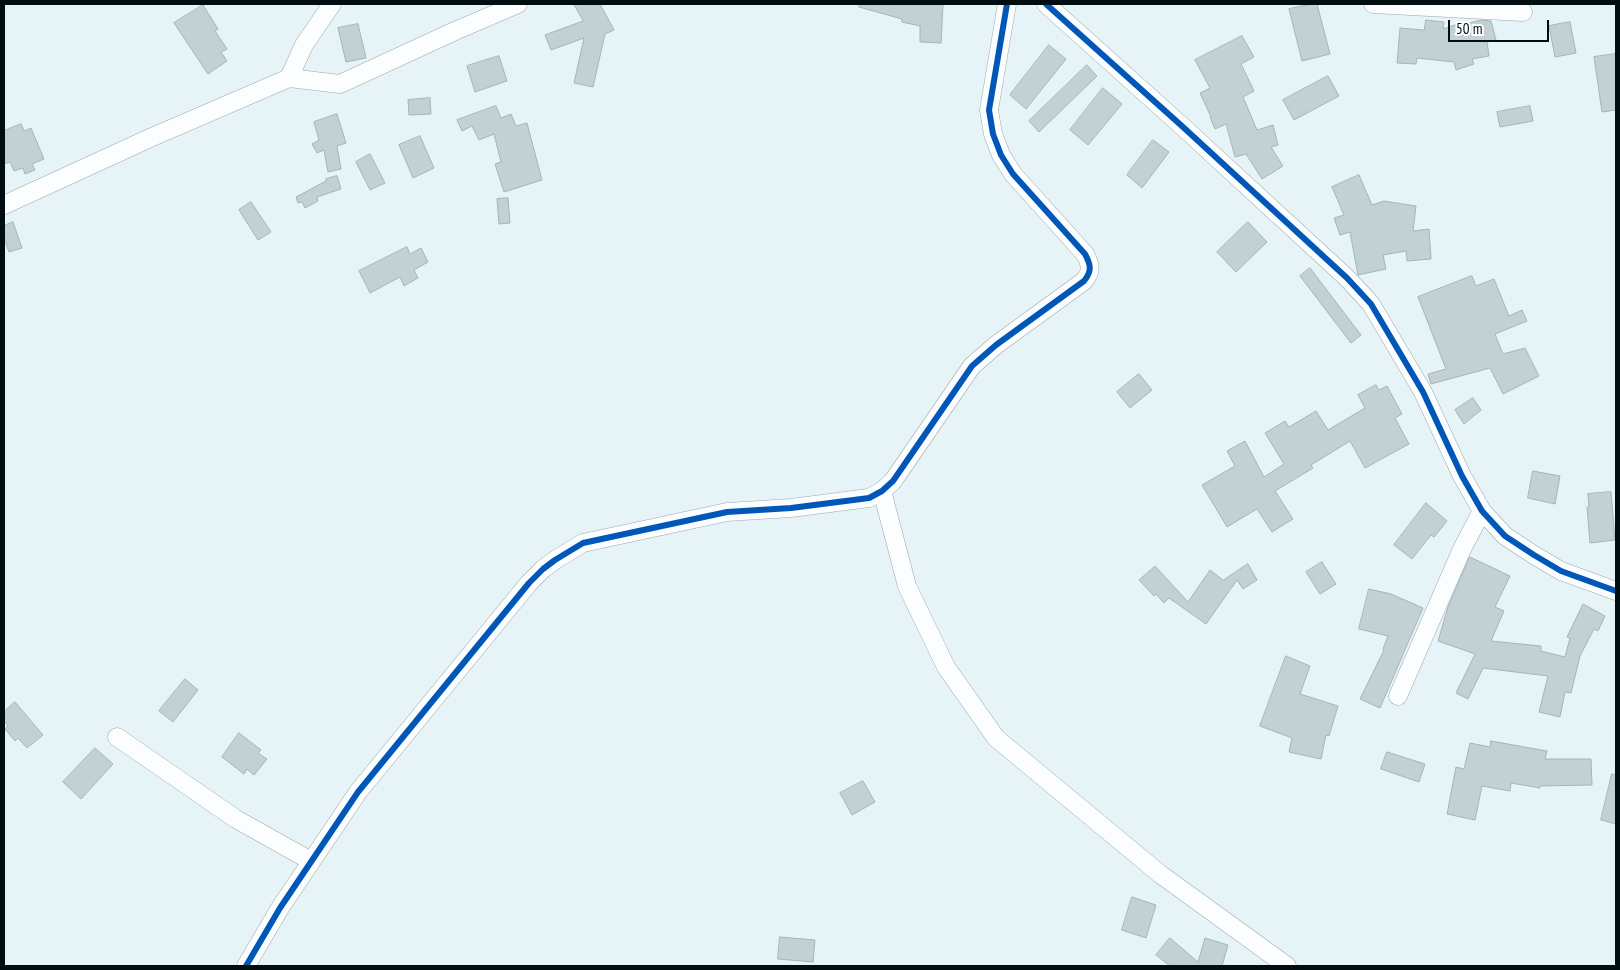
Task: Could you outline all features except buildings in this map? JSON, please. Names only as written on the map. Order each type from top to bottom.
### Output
[{"type":"street","points":[[289,78],[304,45],[332,4]]},
{"type":"street","points":[[4,204],[289,78],[340,84],[518,4]]},
{"type":"street","points":[[246,966],[280,908],[364,784],[529,583],[543,569],[582,543],[727,512],[791,508],[870,498],[882,491],[893,481],[972,366],[996,344],[1084,282],[1090,274],[1091,265],[1085,254],[1014,174],[1001,155],[993,134],[989,110],[1007,4]]},
{"type":"street","points":[[1046,4],[1347,278],[1371,304],[1423,392],[1462,476],[1482,511],[1506,536],[1561,571],[1616,592]]},
{"type":"street","points":[[1373,4],[1523,12]]},
{"type":"street","points":[[882,491],[907,586],[946,666],[996,738],[1160,874],[1287,966]]},
{"type":"street","points":[[1398,696],[1462,549],[1482,511]]},
{"type":"street","points":[[117,737],[236,819],[312,862]]},
{"type":"cycle path","points":[[246,966],[280,908],[358,792],[529,583],[543,569],[583,543],[727,512],[791,508],[869,498],[882,491],[893,481],[972,366],[996,345],[1084,281],[1090,268],[1085,254],[1013,174],[1001,155],[993,134],[989,110],[1007,4]]},
{"type":"cycle path","points":[[1046,4],[1347,278],[1371,304],[1423,392],[1462,476],[1482,511],[1505,536],[1561,571],[1616,591]]}]
